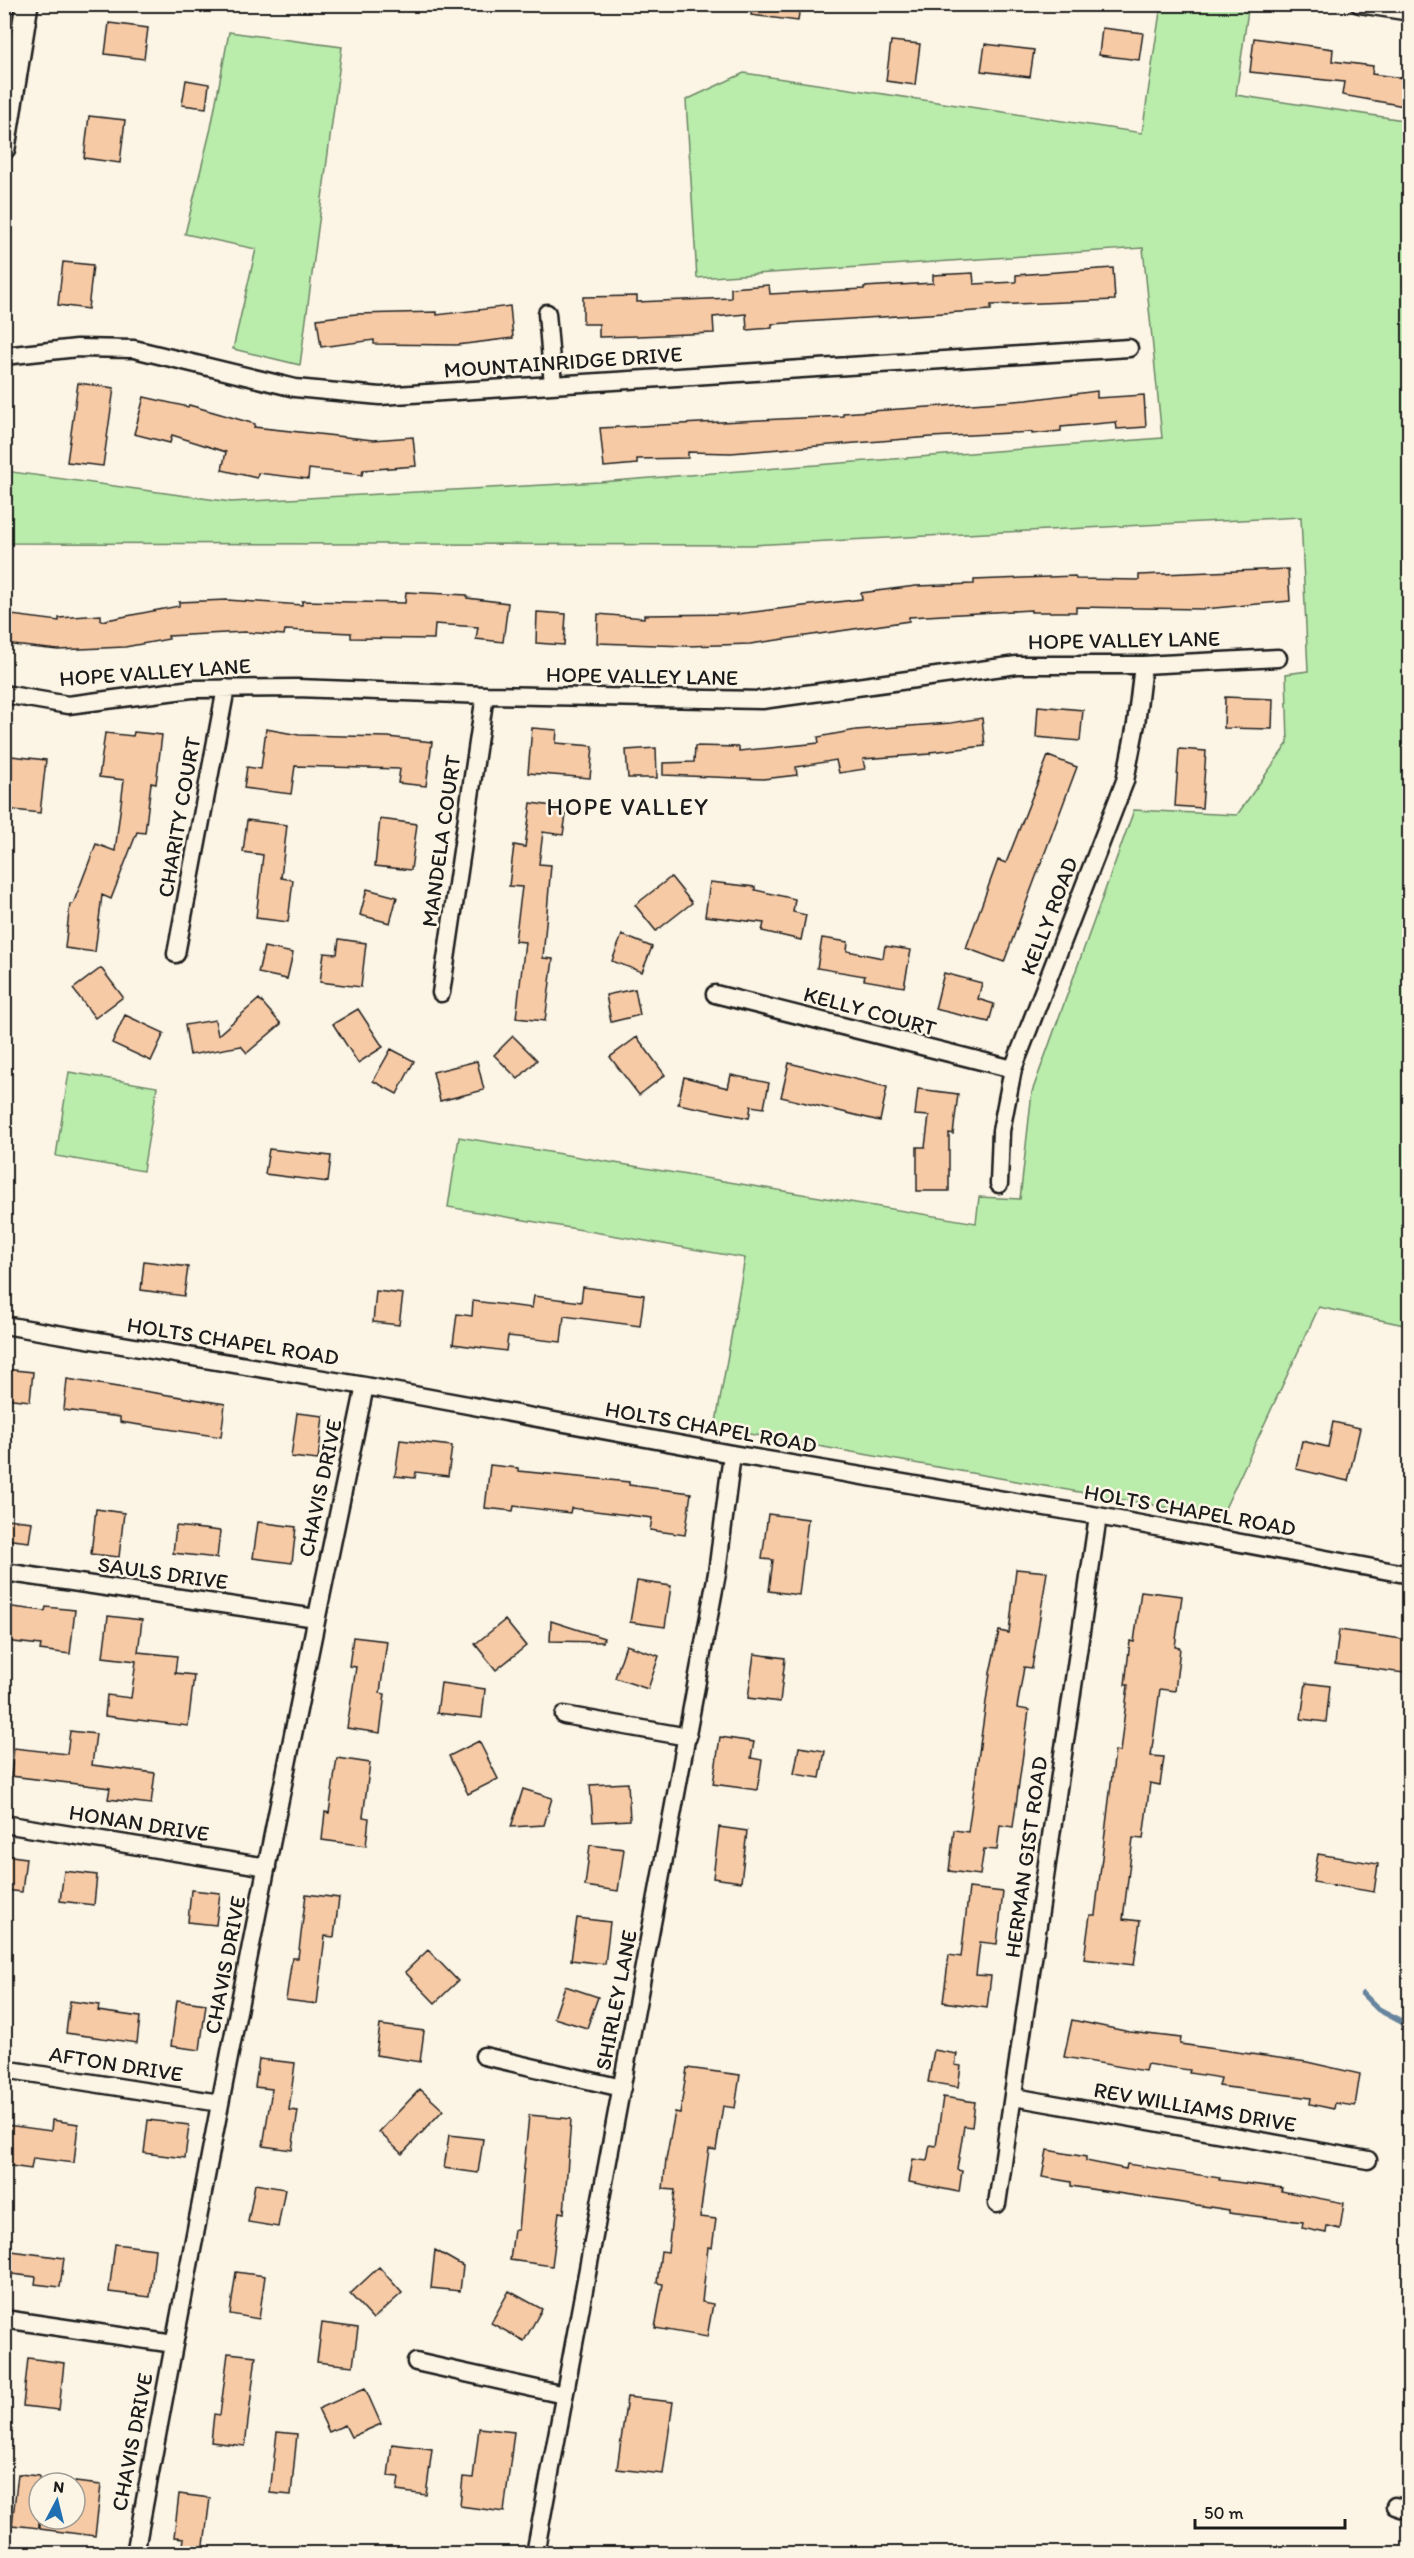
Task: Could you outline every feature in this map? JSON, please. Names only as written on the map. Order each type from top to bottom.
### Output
[{"type":"street","points":[[4,148],[11,64],[27,4]]},
{"type":"street","points":[[1359,4],[1410,12]]},
{"type":"street","points":[[547,313],[553,385]]},
{"type":"street","name":"MOUNTAINRIDGE DRIVE","points":[[4,356],[77,348],[134,349],[295,388],[370,396],[1129,348]]},
{"type":"street","name":"HOPE VALLEY LANE","points":[[4,694],[68,705],[226,688],[762,700],[1017,665],[1143,665],[1278,658]]},
{"type":"street","name":"KELLY ROAD","points":[[999,1184],[1001,1131],[1013,1069],[1125,781],[1136,724],[1143,665]]},
{"type":"street","name":"CHARITY COURT","points":[[176,954],[226,688]]},
{"type":"street","name":"MANDELA COURT","points":[[441,993],[485,695]]},
{"type":"street","name":"KELLY COURT","points":[[715,994],[1013,1069]]},
{"type":"street","name":"HOLTS CHAPEL ROAD","points":[[4,1325],[365,1386],[732,1454],[1098,1516],[1410,1575]]},
{"type":"street","name":"CHAVIS DRIVE","points":[[135,2553],[220,2103],[316,1618],[365,1386]]},
{"type":"street","name":"SHIRLEY LANE","points":[[535,2553],[717,1573],[732,1454]]},
{"type":"street","name":"HERMAN GIST ROAD","points":[[997,2204],[1098,1516]]},
{"type":"street","name":"SAULS DRIVE","points":[[4,1572],[316,1618]]},
{"type":"street","points":[[564,1715],[687,1737]]},
{"type":"street","name":"HONAN DRIVE","points":[[4,1824],[267,1866]]},
{"type":"street","points":[[484,2056],[622,2088]]},
{"type":"street","name":"AFTON DRIVE","points":[[4,2069],[220,2103]]},
{"type":"street","name":"REV WILLIAMS DRIVE","points":[[1014,2097],[1368,2160]]},
{"type":"street","points":[[4,2319],[174,2344]]},
{"type":"street","points":[[416,2362],[564,2395]]},
{"type":"green space","points":[[1161,5],[1215,5],[1248,10],[1236,95],[1410,121],[1409,1326],[1319,1307],[1221,1517],[715,1428],[745,1258],[448,1207],[459,1137],[976,1223],[979,1197],[1020,1199],[1032,1092],[1134,810],[1237,815],[1288,743],[1286,674],[1308,671],[1301,517],[752,545],[4,543],[5,471],[231,502],[600,482],[1162,438],[1143,248],[697,278],[686,100],[744,73],[1142,133]]},
{"type":"green space","points":[[229,32],[342,47],[300,365],[233,349],[256,249],[185,234],[211,128]]},
{"type":"green space","points":[[69,1072],[157,1087],[143,1171],[56,1156]]},
{"type":"building","points":[[752,4],[800,4],[798,21],[751,15]]},
{"type":"building","points":[[109,23],[148,28],[144,59],[105,54]]},
{"type":"building","points":[[1102,28],[1143,33],[1139,60],[1099,55]]},
{"type":"building","points":[[1254,38],[1333,49],[1332,61],[1373,66],[1372,74],[1410,79],[1410,107],[1342,95],[1344,82],[1250,72]]},
{"type":"building","points":[[891,41],[920,44],[915,85],[886,81]]},
{"type":"building","points":[[985,44],[1034,50],[1030,77],[981,71]]},
{"type":"building","points":[[186,80],[209,84],[206,108],[182,105]]},
{"type":"building","points":[[89,116],[125,120],[120,163],[84,158]]},
{"type":"building","points":[[63,262],[93,265],[88,309],[58,305]]},
{"type":"building","points":[[1113,268],[1115,300],[991,305],[991,310],[772,324],[772,328],[747,330],[746,314],[713,317],[714,333],[599,337],[599,324],[583,324],[583,297],[637,296],[637,302],[731,298],[731,288],[769,285],[770,294],[864,289],[864,287],[933,283],[933,275],[973,273],[974,284],[1016,282],[1016,275]]},
{"type":"building","points":[[510,306],[513,338],[457,345],[374,344],[374,340],[321,347],[317,319],[356,314],[437,312],[437,315]]},
{"type":"building","points":[[78,383],[114,388],[103,466],[67,462]]},
{"type":"building","points":[[1097,391],[1097,398],[1144,395],[1146,427],[1117,429],[1116,422],[1061,427],[1061,431],[1032,434],[1032,432],[931,437],[731,453],[688,452],[688,458],[637,459],[637,464],[604,467],[600,428],[843,416],[843,413],[1027,400]]},
{"type":"building","points":[[144,397],[188,407],[189,405],[255,424],[254,427],[373,440],[413,437],[416,466],[363,470],[362,475],[309,469],[308,479],[258,473],[257,478],[222,470],[226,452],[172,435],[170,443],[134,434]]},
{"type":"building","points":[[1288,569],[1290,601],[1204,609],[1076,607],[1076,612],[1031,612],[1031,610],[909,617],[909,621],[750,644],[687,646],[597,643],[598,614],[644,618],[644,615],[737,614],[862,599],[861,593],[916,586],[974,584],[974,580],[1075,576],[1076,579],[1139,580],[1139,575]]},
{"type":"building","points":[[406,592],[467,595],[467,598],[508,603],[503,642],[476,639],[478,627],[435,624],[434,639],[351,638],[351,633],[285,630],[284,635],[245,632],[168,636],[169,639],[125,647],[58,650],[4,644],[4,614],[59,621],[59,618],[101,615],[101,621],[179,606],[179,602],[227,600],[302,605],[302,601],[405,603]]},
{"type":"building","points":[[537,612],[566,614],[564,645],[536,643]]},
{"type":"building","points":[[1225,697],[1273,699],[1272,729],[1224,728]]},
{"type":"building","points":[[1038,706],[1083,710],[1080,741],[1036,737]]},
{"type":"building","points":[[982,718],[985,746],[930,752],[930,754],[863,759],[865,769],[839,773],[836,760],[796,767],[797,775],[763,779],[663,775],[663,763],[694,762],[695,746],[739,747],[739,751],[819,743],[818,737],[856,730],[951,723]]},
{"type":"building","points":[[532,728],[557,730],[556,743],[593,746],[590,778],[528,773]]},
{"type":"building","points":[[266,729],[299,735],[388,737],[432,742],[426,786],[398,783],[400,769],[295,766],[291,794],[244,788],[247,767],[261,769]]},
{"type":"building","points":[[134,732],[162,735],[156,784],[151,783],[145,833],[137,832],[111,899],[102,895],[95,952],[65,948],[70,904],[73,904],[96,844],[115,851],[124,780],[99,777],[105,733],[133,736]]},
{"type":"building","points":[[656,748],[657,778],[628,778],[626,750]]},
{"type":"building","points":[[1179,749],[1206,751],[1202,808],[1175,806]]},
{"type":"building","points":[[11,756],[46,760],[40,813],[5,809]]},
{"type":"building","points":[[1048,756],[1077,767],[1004,962],[966,948],[998,860],[1006,863]]},
{"type":"building","points":[[531,803],[567,808],[563,835],[543,832],[539,864],[551,865],[543,958],[553,959],[545,1021],[516,1018],[525,942],[515,941],[522,887],[509,886],[514,845],[525,847]]},
{"type":"building","points":[[380,819],[417,824],[411,870],[375,866]]},
{"type":"building","points":[[247,820],[287,825],[281,878],[293,880],[288,922],[256,918],[263,855],[243,852]]},
{"type":"building","points":[[671,877],[692,903],[656,931],[635,905]]},
{"type":"building","points":[[710,882],[755,887],[755,890],[795,899],[793,912],[806,915],[801,940],[762,931],[764,923],[705,916]]},
{"type":"building","points":[[367,889],[397,897],[390,923],[360,915]]},
{"type":"building","points":[[622,935],[652,947],[642,972],[612,961]]},
{"type":"building","points":[[822,938],[848,942],[847,951],[883,958],[885,946],[911,950],[904,987],[864,980],[865,976],[817,968]]},
{"type":"building","points":[[339,939],[366,943],[361,987],[320,982],[324,953],[337,954]]},
{"type":"building","points":[[264,947],[293,953],[287,979],[258,973]]},
{"type":"building","points":[[101,968],[123,997],[95,1018],[73,989]]},
{"type":"building","points":[[944,973],[982,983],[978,999],[994,1004],[989,1022],[935,1009]]},
{"type":"building","points":[[635,989],[640,1015],[611,1022],[606,995]]},
{"type":"building","points":[[259,999],[281,1024],[247,1053],[241,1046],[190,1055],[185,1025],[215,1020],[218,1035]]},
{"type":"building","points":[[358,1009],[383,1047],[358,1063],[333,1024]]},
{"type":"building","points":[[125,1015],[164,1033],[151,1061],[112,1043]]},
{"type":"building","points":[[513,1036],[537,1060],[518,1079],[494,1055]]},
{"type":"building","points":[[637,1037],[665,1075],[639,1095],[610,1057]]},
{"type":"building","points":[[391,1049],[414,1061],[397,1094],[373,1081]]},
{"type":"building","points":[[477,1061],[484,1090],[440,1101],[433,1072]]},
{"type":"building","points":[[789,1063],[887,1087],[880,1121],[781,1097]]},
{"type":"building","points":[[731,1075],[769,1083],[764,1108],[751,1106],[749,1118],[678,1104],[684,1077],[728,1088]]},
{"type":"building","points":[[918,1089],[958,1094],[953,1134],[949,1133],[949,1191],[917,1191],[917,1147],[925,1147],[929,1116],[915,1115]]},
{"type":"building","points":[[269,1149],[331,1156],[328,1182],[265,1174]]},
{"type":"building","points":[[144,1261],[188,1267],[184,1296],[141,1290]]},
{"type":"building","points":[[583,1287],[644,1295],[640,1326],[564,1316],[561,1342],[508,1336],[506,1351],[453,1344],[457,1314],[472,1316],[473,1301],[532,1308],[534,1296],[581,1302]]},
{"type":"building","points":[[376,1291],[403,1294],[399,1325],[373,1322]]},
{"type":"building","points":[[4,1369],[33,1372],[30,1401],[4,1398]]},
{"type":"building","points":[[67,1379],[225,1404],[221,1437],[120,1422],[120,1417],[64,1410]]},
{"type":"building","points":[[297,1413],[323,1416],[318,1460],[291,1457]]},
{"type":"building","points":[[1333,1422],[1360,1428],[1348,1481],[1296,1469],[1302,1441],[1328,1447]]},
{"type":"building","points":[[400,1440],[452,1446],[448,1476],[416,1472],[415,1478],[395,1476]]},
{"type":"building","points":[[490,1465],[518,1468],[518,1471],[629,1482],[629,1485],[691,1493],[685,1535],[650,1530],[652,1518],[571,1508],[570,1513],[514,1506],[513,1511],[485,1508]]},
{"type":"building","points":[[96,1509],[124,1513],[119,1557],[91,1554]]},
{"type":"building","points":[[768,1514],[808,1519],[799,1595],[769,1591],[773,1560],[762,1559]]},
{"type":"building","points":[[6,1519],[32,1522],[29,1542],[4,1539]]},
{"type":"building","points":[[258,1522],[296,1527],[292,1563],[253,1558]]},
{"type":"building","points":[[176,1526],[220,1531],[217,1558],[173,1553]]},
{"type":"building","points":[[1016,1569],[1047,1572],[1032,1668],[1024,1667],[1017,1708],[1029,1710],[1013,1827],[1000,1825],[997,1850],[984,1849],[980,1875],[949,1871],[954,1830],[968,1832],[990,1673],[999,1631],[1009,1633]]},
{"type":"building","points":[[637,1581],[671,1586],[665,1627],[630,1622]]},
{"type":"building","points":[[1141,1591],[1182,1596],[1175,1647],[1180,1648],[1175,1691],[1160,1689],[1151,1756],[1164,1757],[1160,1785],[1150,1783],[1143,1839],[1133,1838],[1123,1919],[1140,1921],[1134,1965],[1084,1959],[1090,1915],[1095,1915],[1115,1751],[1120,1752],[1128,1685],[1125,1685],[1130,1641],[1134,1642]]},
{"type":"building","points":[[4,1606],[45,1611],[46,1607],[75,1610],[70,1654],[40,1650],[41,1645],[4,1641]]},
{"type":"building","points":[[108,1616],[142,1620],[138,1652],[177,1656],[175,1673],[194,1675],[188,1726],[105,1716],[107,1695],[131,1698],[136,1661],[103,1657]]},
{"type":"building","points":[[505,1620],[526,1646],[496,1670],[475,1644]]},
{"type":"building","points":[[551,1621],[604,1638],[603,1642],[550,1641]]},
{"type":"building","points":[[1339,1630],[1409,1640],[1404,1673],[1335,1664]]},
{"type":"building","points":[[353,1637],[387,1641],[380,1693],[385,1694],[380,1733],[347,1728],[356,1667],[349,1666]]},
{"type":"building","points":[[626,1645],[659,1656],[648,1689],[615,1678]]},
{"type":"building","points":[[754,1654],[785,1658],[780,1702],[748,1698]]},
{"type":"building","points":[[441,1683],[485,1689],[482,1718],[437,1713]]},
{"type":"building","points":[[1306,1683],[1330,1686],[1326,1722],[1301,1719]]},
{"type":"building","points":[[70,1731],[96,1734],[92,1765],[155,1773],[151,1804],[108,1799],[110,1788],[11,1776],[14,1748],[67,1754]]},
{"type":"building","points":[[720,1737],[754,1742],[751,1758],[762,1760],[757,1790],[713,1784]]},
{"type":"building","points":[[479,1741],[498,1779],[468,1794],[449,1756]]},
{"type":"building","points":[[799,1747],[825,1751],[820,1778],[794,1774]]},
{"type":"building","points":[[337,1758],[370,1763],[363,1817],[369,1818],[366,1846],[322,1840],[325,1812],[329,1813]]},
{"type":"building","points":[[628,1783],[630,1820],[593,1822],[590,1785]]},
{"type":"building","points":[[523,1789],[552,1798],[544,1825],[511,1827]]},
{"type":"building","points":[[719,1827],[747,1831],[741,1882],[713,1878]]},
{"type":"building","points":[[590,1845],[624,1849],[618,1891],[585,1886]]},
{"type":"building","points":[[1318,1854],[1378,1864],[1374,1892],[1313,1882]]},
{"type":"building","points":[[4,1855],[26,1858],[22,1892],[4,1890]]},
{"type":"building","points":[[64,1871],[97,1875],[94,1905],[60,1901]]},
{"type":"building","points":[[969,1888],[1003,1892],[997,1944],[980,1942],[976,1975],[991,1976],[987,2008],[943,2002],[949,1955],[961,1957]]},
{"type":"building","points":[[191,1890],[220,1893],[216,1925],[188,1922]]},
{"type":"building","points":[[306,1894],[339,1898],[334,1937],[325,1936],[317,2004],[286,2000],[292,1958],[298,1958]]},
{"type":"building","points":[[577,1918],[610,1922],[605,1964],[571,1960]]},
{"type":"building","points":[[428,1950],[458,1981],[435,2003],[405,1972]]},
{"type":"building","points":[[565,1986],[598,1997],[587,2028],[554,2018]]},
{"type":"building","points":[[177,2000],[206,2004],[200,2050],[171,2046]]},
{"type":"building","points":[[70,2001],[99,2005],[98,2011],[140,2017],[137,2043],[66,2033]]},
{"type":"building","points":[[1072,2020],[1130,2032],[1181,2038],[1180,2044],[1307,2062],[1360,2074],[1355,2106],[1335,2103],[1334,2109],[1310,2104],[1311,2098],[1219,2086],[1221,2078],[1189,2073],[1190,2070],[1147,2064],[1145,2071],[1064,2057]]},
{"type":"building","points":[[380,2025],[424,2031],[420,2062],[376,2055]]},
{"type":"building","points":[[934,2050],[957,2054],[955,2065],[961,2066],[958,2087],[928,2082]]},
{"type":"building","points":[[259,2059],[295,2063],[289,2110],[298,2111],[292,2150],[263,2146],[272,2089],[255,2087]]},
{"type":"building","points":[[687,2068],[740,2075],[735,2108],[723,2106],[716,2150],[709,2149],[700,2217],[716,2219],[712,2248],[708,2247],[702,2302],[713,2304],[707,2337],[655,2328],[663,2284],[657,2283],[661,2251],[668,2252],[675,2190],[663,2189],[666,2159],[675,2112],[680,2113]]},
{"type":"building","points":[[420,2089],[443,2110],[402,2154],[379,2132]]},
{"type":"building","points":[[943,2097],[975,2102],[972,2127],[964,2126],[957,2170],[962,2171],[959,2192],[909,2182],[913,2159],[927,2161],[930,2145],[936,2146]]},
{"type":"building","points":[[529,2115],[571,2119],[564,2213],[559,2212],[552,2266],[510,2260],[514,2230],[518,2230]]},
{"type":"building","points":[[52,2120],[78,2124],[74,2163],[33,2158],[31,2169],[4,2165],[7,2125],[51,2131]]},
{"type":"building","points":[[148,2120],[189,2125],[185,2158],[144,2153]]},
{"type":"building","points":[[449,2135],[483,2139],[478,2173],[444,2168]]},
{"type":"building","points":[[1047,2150],[1086,2157],[1086,2161],[1126,2169],[1127,2164],[1220,2178],[1219,2180],[1282,2188],[1281,2191],[1344,2203],[1340,2229],[1327,2226],[1326,2233],[1302,2228],[1303,2222],[1229,2213],[1229,2210],[1071,2186],[1071,2182],[1042,2177]]},
{"type":"building","points":[[255,2184],[285,2189],[278,2227],[248,2222]]},
{"type":"building","points":[[115,2244],[155,2249],[150,2297],[109,2292]]},
{"type":"building","points":[[4,2250],[64,2258],[60,2287],[35,2284],[36,2277],[4,2273]]},
{"type":"building","points":[[435,2250],[463,2266],[460,2291],[431,2288]]},
{"type":"building","points":[[379,2267],[402,2293],[373,2319],[350,2294]]},
{"type":"building","points":[[236,2272],[265,2276],[259,2319],[230,2314]]},
{"type":"building","points":[[509,2291],[542,2309],[524,2341],[491,2323]]},
{"type":"building","points":[[322,2323],[358,2328],[353,2366],[317,2362]]},
{"type":"building","points":[[228,2353],[256,2356],[245,2446],[211,2442],[214,2414],[220,2415]]},
{"type":"building","points":[[28,2358],[64,2363],[59,2410],[23,2406]]},
{"type":"building","points":[[365,2388],[381,2424],[351,2437],[345,2425],[329,2432],[318,2409]]},
{"type":"building","points":[[627,2397],[673,2402],[663,2474],[617,2469]]},
{"type":"building","points":[[479,2428],[514,2432],[504,2512],[460,2506],[463,2477],[473,2478]]},
{"type":"building","points":[[277,2432],[297,2434],[291,2495],[270,2493]]},
{"type":"building","points":[[392,2444],[432,2449],[426,2495],[397,2491],[399,2477],[388,2476]]},
{"type":"building","points":[[18,2474],[27,2475],[27,2527],[12,2525]]},
{"type":"building","points":[[87,2483],[101,2485],[95,2536],[56,2531],[87,2531]]},
{"type":"building","points":[[179,2494],[210,2498],[203,2553],[182,2553],[184,2538],[174,2537]]},
{"type":"waterway","points":[[1363,1994],[1378,2009],[1410,2026]]},
{"type":"district","name":"HOPE VALLEY","points":[[628,806]]}]
